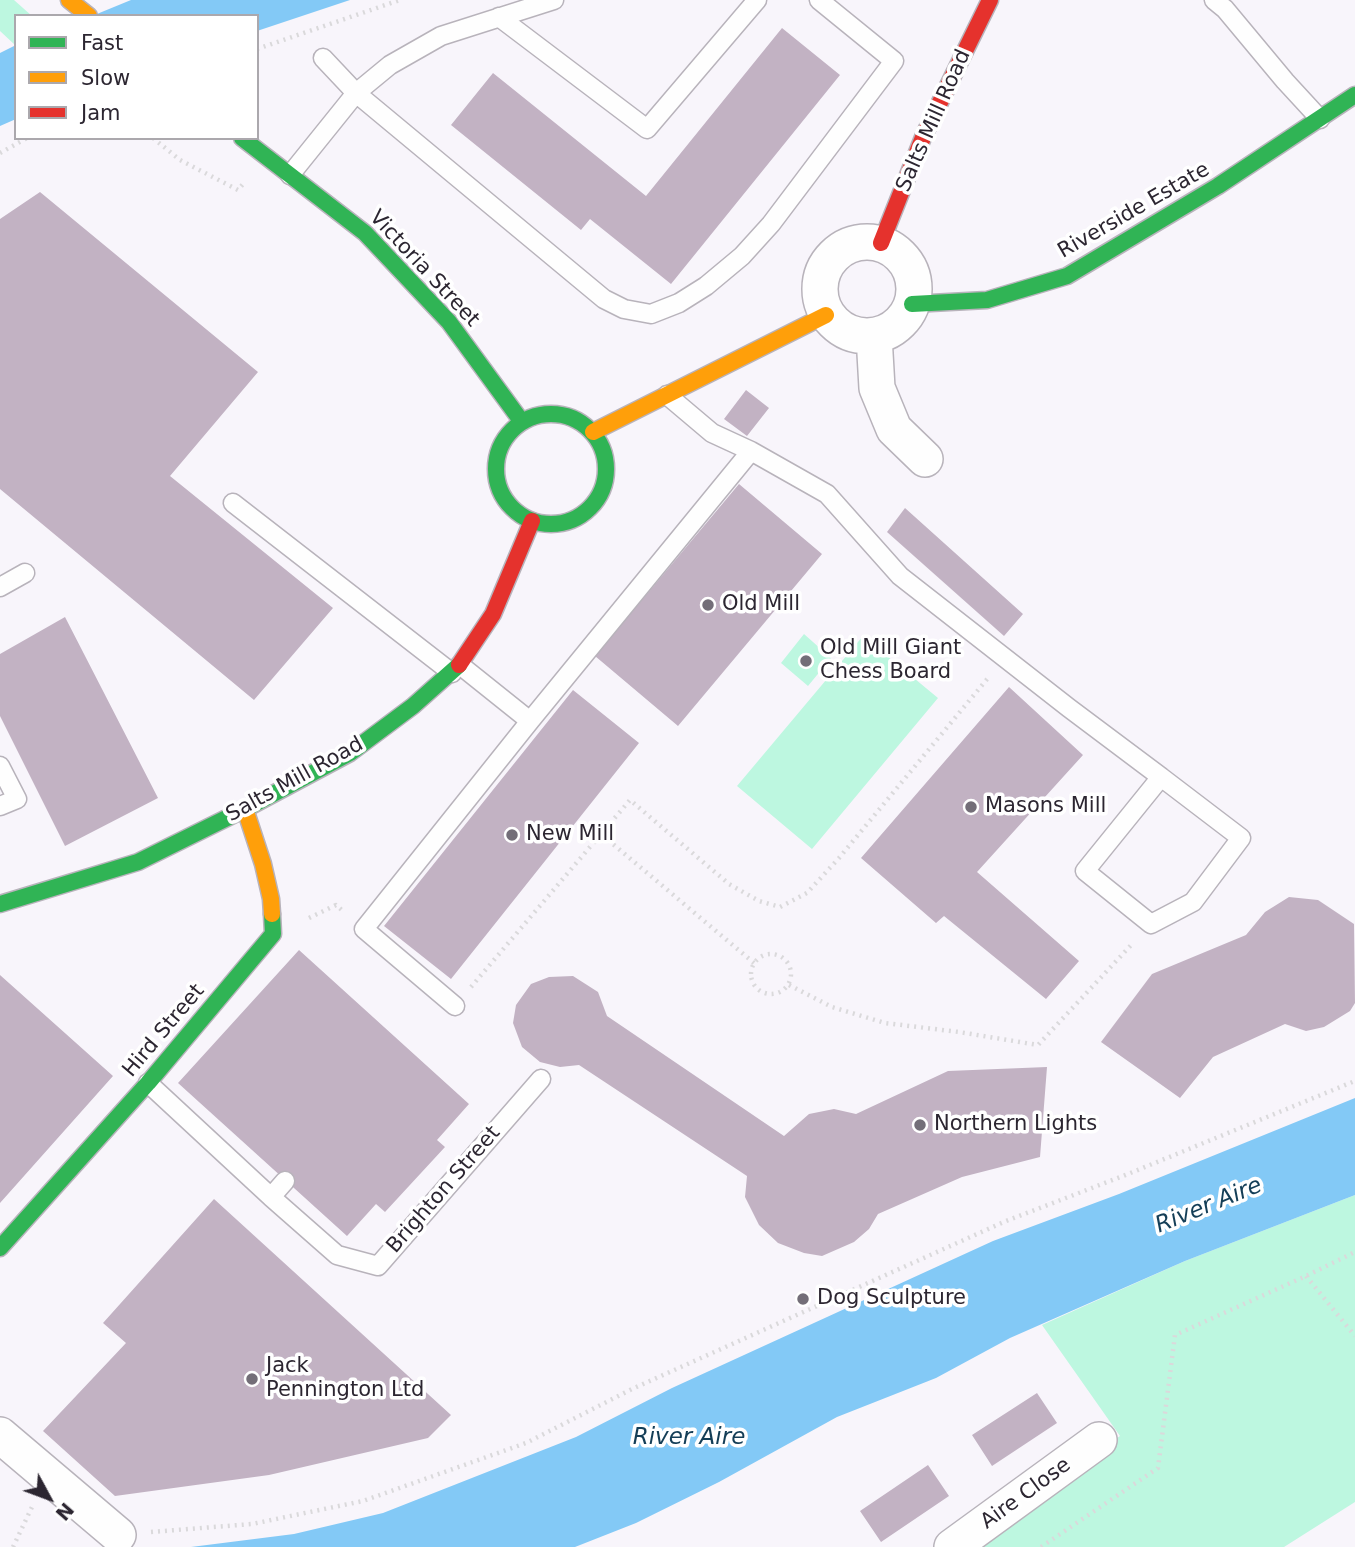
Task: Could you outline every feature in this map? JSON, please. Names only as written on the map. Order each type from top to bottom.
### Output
[{"type":"street","points":[[69,0],[86,14]]},
{"type":"street","name":"Salts Mill Road","points":[[881,243],[924,135],[990,0]]},
{"type":"street","name":"Riverside Estate","points":[[912,304],[987,300],[1067,276],[1218,186],[1355,95]]},
{"type":"street","name":"Victoria Street","points":[[245,140],[365,233],[449,322],[522,422]]},
{"type":"street","points":[[852,243],[881,243],[896,250],[913,276],[912,304],[898,325],[874,336],[858,336],[838,327],[827,315],[818,289],[821,272],[832,256],[852,243]]},
{"type":"street","points":[[593,432],[827,315]]},
{"type":"street","points":[[874,336],[877,388],[894,429],[925,459]]},
{"type":"street","points":[[552,413],[571,417],[593,432],[604,448],[607,472],[599,498],[587,512],[570,522],[551,525],[532,521],[515,511],[503,496],[497,481],[496,462],[502,443],[522,422],[540,414],[552,413]]},
{"type":"street","name":"Salts Mill Road","points":[[0,904],[138,862],[245,809],[350,752],[414,706],[456,669],[493,614],[532,521]]},
{"type":"street","points":[[245,809],[271,899],[273,934]]},
{"type":"street","name":"Hird Street","points":[[0,1248],[148,1083],[273,934]]},
{"type":"street","points":[[0,1435],[118,1535]]},
{"type":"street","name":"Aire Close","points":[[952,1547],[1100,1440]]},
{"type":"lane","points":[[290,175],[356,93],[390,65],[441,36],[554,0]]},
{"type":"lane","points":[[499,17],[647,129],[757,0]]},
{"type":"lane","points":[[323,58],[356,93],[604,299],[624,309],[651,314],[679,303],[706,286],[742,256],[771,224],[894,61],[818,0]]},
{"type":"lane","points":[[1214,0],[1225,9],[1320,119]]},
{"type":"lane","points":[[667,395],[712,433],[751,451],[827,494],[900,576],[1241,838],[1193,902],[1151,924],[1084,871],[1161,777]]},
{"type":"lane","points":[[455,1006],[364,929],[751,451]]},
{"type":"lane","points":[[233,503],[530,721]]},
{"type":"lane","points":[[0,587],[24,573]]},
{"type":"lane","points":[[0,766],[17,799],[0,806]]},
{"type":"lane","name":"Brighton Street","points":[[148,1083],[337,1255],[378,1266],[541,1079]]},
{"type":"lane","points":[[271,1197],[285,1181]]},
{"type":"path","points":[[259,47],[400,0]]},
{"type":"path","points":[[0,153],[23,140]]},
{"type":"path","points":[[155,140],[180,160],[238,190],[270,160]]},
{"type":"path","points":[[455,1006],[630,800],[729,884],[759,901],[780,907],[807,893],[988,680],[988,667]]},
{"type":"path","points":[[601,834],[754,962]]},
{"type":"path","points":[[273,934],[336,905],[364,929]]},
{"type":"path","points":[[789,985],[832,1007],[885,1023],[1038,1045],[1151,924]]},
{"type":"path","points":[[772,953],[783,956],[790,964],[792,975],[789,985],[781,992],[770,994],[760,991],[753,983],[751,972],[754,962],[762,955],[772,953]]},
{"type":"path","points":[[118,1535],[252,1524],[363,1501],[526,1443],[632,1389],[1006,1221],[1355,1081]]},
{"type":"path","points":[[1041,1547],[1158,1468],[1175,1335],[1355,1252]]},
{"type":"path","points":[[1306,1276],[1355,1336]]},
{"type":"green space","points":[[0,0],[14,0],[30,14],[14,14],[14,44],[0,31]]},
{"type":"green space","name":"Old Mill Giant Chess Board","points":[[804,634],[831,658],[808,686],[781,663]]},
{"type":"green space","points":[[863,636],[938,698],[812,849],[737,786]]},
{"type":"green space","points":[[1355,1195],[1355,1502],[1284,1547],[958,1547],[1120,1436],[1042,1325],[1185,1261]]},
{"type":"water","points":[[131,0],[350,0],[259,30],[259,14],[97,14]]},
{"type":"water","points":[[14,46],[14,120],[0,126],[0,53]]},
{"type":"water","name":"River Aire","points":[[1355,1098],[1355,1195],[1185,1261],[1010,1338],[936,1378],[837,1417],[719,1482],[636,1523],[575,1547],[191,1547],[294,1534],[383,1513],[576,1437],[672,1388],[993,1241],[1119,1194]]},
{"type":"building","points":[[782,28],[840,75],[671,284],[590,219],[581,230],[451,125],[493,73],[646,196]]},
{"type":"building","points":[[40,192],[258,372],[170,476],[333,608],[254,700],[0,489],[0,219]]},
{"type":"building","points":[[746,390],[769,408],[747,436],[724,419]]},
{"type":"building","name":"Old Mill","points":[[739,484],[822,554],[678,726],[595,656]]},
{"type":"building","points":[[905,508],[1023,614],[1004,636],[887,532]]},
{"type":"building","points":[[65,617],[158,798],[65,846],[0,716],[0,654]]},
{"type":"building","name":"Masons Mill","points":[[1009,687],[1083,755],[977,872],[1079,961],[1046,999],[944,916],[936,923],[861,858]]},
{"type":"building","name":"New Mill","points":[[573,690],[639,743],[451,979],[384,926]]},
{"type":"building","points":[[1289,897],[1318,900],[1354,924],[1355,1003],[1350,1011],[1324,1027],[1306,1031],[1285,1024],[1213,1057],[1180,1098],[1101,1042],[1152,974],[1246,935],[1265,912]]},
{"type":"building","points":[[299,950],[469,1104],[437,1140],[445,1147],[385,1212],[376,1204],[347,1236],[178,1083]]},
{"type":"building","points":[[0,975],[113,1076],[0,1203]]},
{"type":"building","name":"Northern Lights","points":[[573,976],[598,992],[607,1016],[784,1136],[809,1114],[834,1109],[856,1114],[948,1071],[1047,1067],[1040,1157],[962,1177],[878,1214],[869,1229],[854,1242],[822,1256],[804,1253],[778,1243],[759,1225],[745,1197],[747,1176],[579,1065],[560,1067],[540,1062],[522,1047],[513,1023],[516,1005],[531,984],[549,977]]},
{"type":"building","name":"Jack Pennington Ltd","points":[[214,1199],[451,1415],[428,1438],[269,1475],[115,1496],[43,1431],[126,1343],[103,1323]]},
{"type":"building","points":[[1037,1393],[1057,1423],[992,1466],[972,1435]]},
{"type":"building","points":[[928,1465],[949,1496],[881,1542],[860,1511]]},
{"type":"traffic: fast","points":[[912,304],[987,300],[1067,276],[1218,186],[1355,95]]},
{"type":"traffic: fast","points":[[245,140],[365,233],[449,322],[522,422]]},
{"type":"traffic: fast","points":[[551,414],[572,418],[590,430],[602,448],[606,469],[602,490],[590,508],[572,520],[551,524],[530,520],[512,508],[500,490],[496,469],[500,448],[512,430],[530,418],[551,414]]},
{"type":"traffic: fast","points":[[0,904],[138,862],[245,809],[350,753],[413,706],[459,665]]},
{"type":"traffic: fast","points":[[0,1248],[148,1083],[273,934],[272,914]]},
{"type":"traffic: slow","points":[[69,0],[86,14]]},
{"type":"traffic: slow","points":[[593,432],[826,315]]},
{"type":"traffic: slow","points":[[245,809],[263,864],[272,914]]},
{"type":"traffic: jam","points":[[881,243],[924,135],[990,0]]},
{"type":"traffic: jam","points":[[459,665],[493,614],[532,521]]},
{"type":"place","name":"Old Mill","points":[[708,605]]},
{"type":"place","name":"Old Mill Giant Chess Board","points":[[806,661]]},
{"type":"place","name":"Masons Mill","points":[[971,807]]},
{"type":"place","name":"New Mill","points":[[512,835]]},
{"type":"place","name":"Northern Lights","points":[[920,1125]]},
{"type":"place","name":"Dog Sculpture","points":[[803,1299]]},
{"type":"place","name":"Jack Pennington Ltd","points":[[252,1379]]}]
